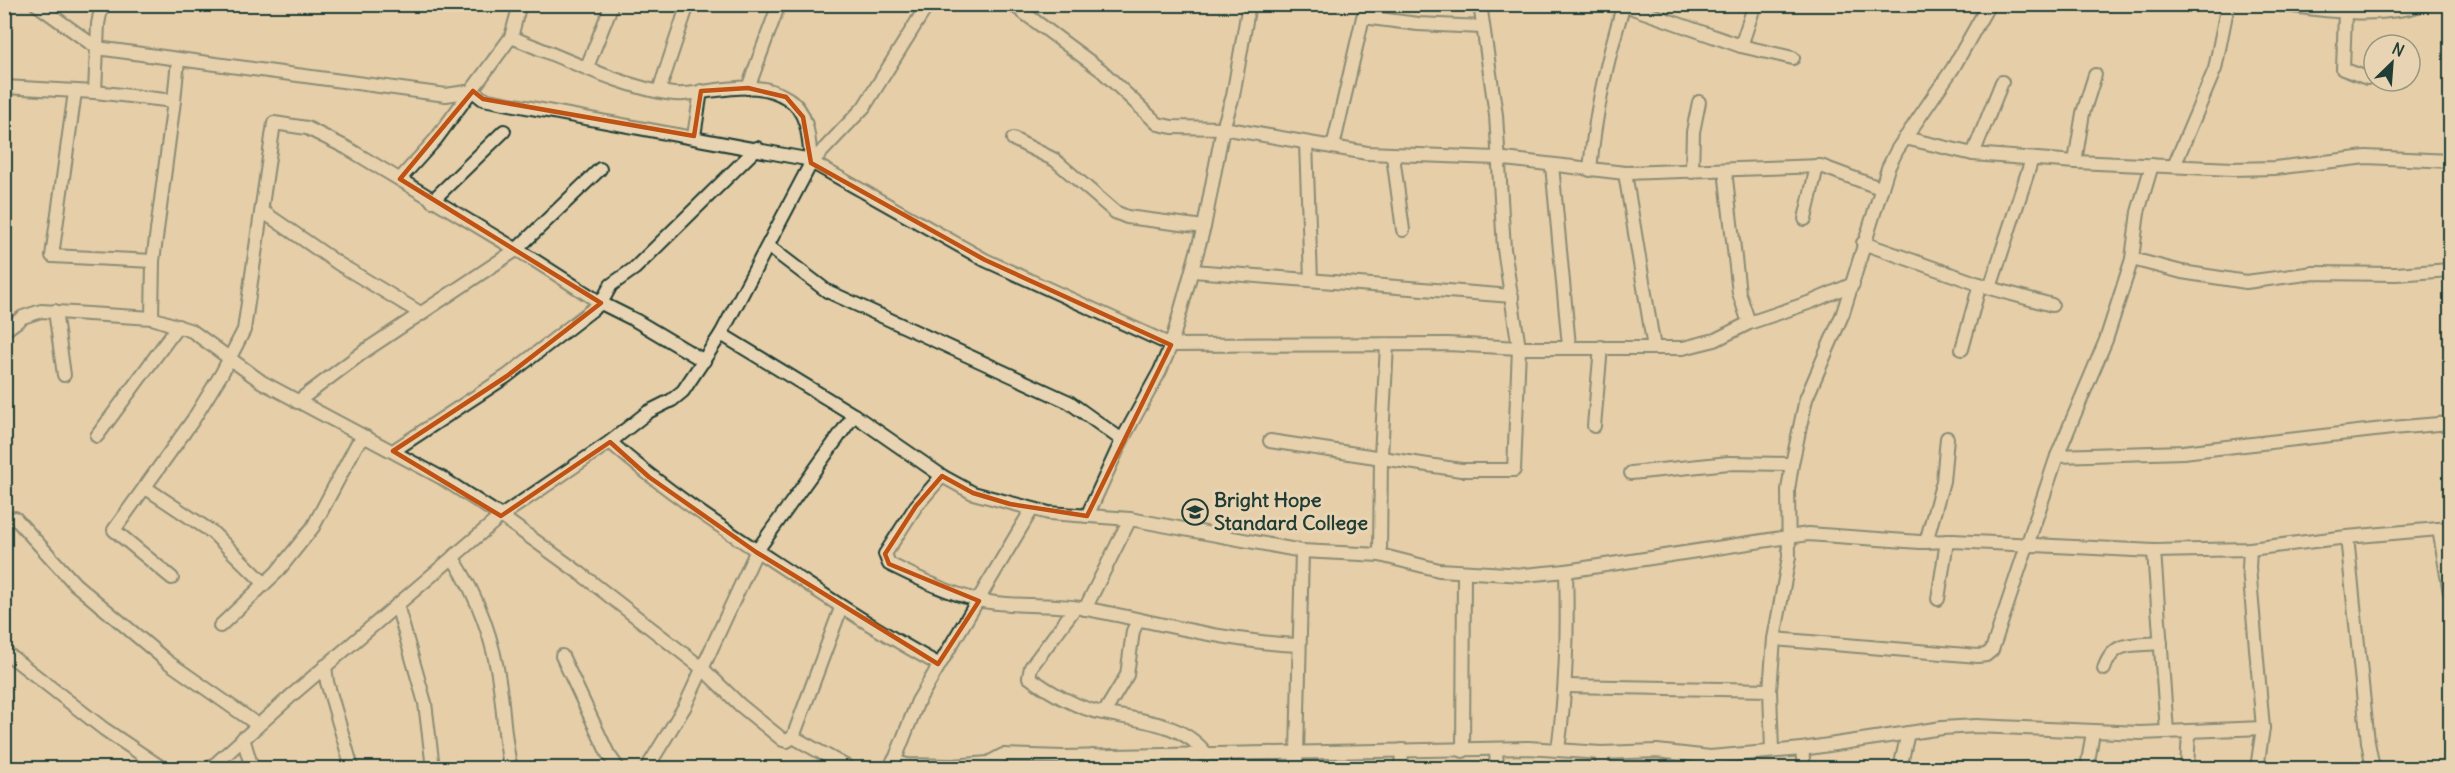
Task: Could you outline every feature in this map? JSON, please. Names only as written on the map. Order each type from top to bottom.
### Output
[{"type":"street","points":[[36,4],[97,48],[178,60],[224,63],[263,72],[446,95],[473,90]]},
{"type":"street","points":[[95,92],[102,4]]},
{"type":"street","points":[[400,179],[436,139],[511,37],[520,4]]},
{"type":"street","points":[[587,67],[612,4]]},
{"type":"street","points":[[659,91],[688,4]]},
{"type":"street","points":[[748,88],[779,4]]},
{"type":"street","points":[[211,768],[325,666],[501,516],[610,442],[648,412],[678,396],[721,334],[811,164],[864,107],[928,4]]},
{"type":"street","points":[[1012,4],[1101,70],[1158,123],[1182,128],[1222,128],[1393,156],[1496,158],[1625,173],[1817,166],[1836,170],[1880,188]]},
{"type":"street","points":[[1087,516],[1122,440],[1160,371],[1171,345],[1204,227],[1222,128],[1233,96],[1249,4]]},
{"type":"street","points":[[1270,441],[1381,456],[1461,470],[1514,470],[1519,348],[1504,249],[1496,158],[1496,115],[1480,4]]},
{"type":"street","points":[[1741,46],[1755,4]]},
{"type":"street","points":[[1772,752],[1770,690],[1774,639],[1790,557],[1788,490],[1806,399],[1853,284],[1880,188],[1905,138],[1953,68],[1989,4]]},
{"type":"street","points":[[2174,166],[2215,69],[2228,4]]},
{"type":"street","points":[[2278,4],[2344,13],[2385,14],[2426,4]]},
{"type":"street","points":[[1590,170],[1595,118],[1605,67],[1624,5],[1741,46],[1793,58]]},
{"type":"street","points":[[2344,13],[2343,69],[2362,76]]},
{"type":"street","points":[[1333,147],[1353,72],[1360,22],[1363,17],[1418,24],[1482,27]]},
{"type":"street","points":[[511,37],[587,67],[659,91],[683,95],[701,91],[748,88],[770,90],[786,97],[798,106],[808,132],[811,164]]},
{"type":"street","points":[[152,318],[153,261],[178,60]]},
{"type":"street","points":[[2075,162],[2084,113],[2095,75]]},
{"type":"street","points":[[1973,154],[2002,82]]},
{"type":"street","points":[[4,87],[95,92],[174,101]]},
{"type":"street","points":[[473,90],[483,99],[798,156],[985,260],[1171,345],[1387,345],[1519,348],[1699,346],[1749,323],[1811,302],[1853,284]]},
{"type":"street","points":[[694,136],[701,91]]},
{"type":"street","points":[[75,92],[52,256],[153,261]]},
{"type":"street","points":[[1692,172],[1693,132],[1699,102]]},
{"type":"street","points":[[172,578],[114,530],[146,488],[192,420],[244,330],[274,123],[307,128],[400,179],[432,201],[601,303],[635,320],[704,361]]},
{"type":"street","points":[[432,201],[504,131]]},
{"type":"street","points":[[1905,138],[1973,154],[2075,162],[2275,168],[2366,157],[2451,161]]},
{"type":"street","points":[[1013,139],[1055,160],[1115,212],[1127,217],[1204,227]]},
{"type":"street","points":[[1306,143],[1311,280]]},
{"type":"street","points":[[393,451],[507,376],[601,303],[612,285],[634,268],[758,148]]},
{"type":"street","points":[[1393,156],[1403,230]]},
{"type":"street","points":[[1962,349],[2032,159]]},
{"type":"street","points":[[1552,165],[1569,346]]},
{"type":"street","points":[[1774,639],[1986,655],[1996,642],[2057,456],[2106,340],[2132,259],[2138,212],[2151,165]]},
{"type":"street","points":[[1805,219],[1817,166]]},
{"type":"street","points":[[297,402],[366,350],[516,250],[600,169]]},
{"type":"street","points":[[1725,170],[1739,293],[1749,323]]},
{"type":"street","points":[[1625,173],[1654,348]]},
{"type":"street","points":[[262,211],[339,264],[423,314]]},
{"type":"street","points":[[1863,243],[1985,286],[2052,305]]},
{"type":"street","points":[[768,246],[827,291],[1069,402],[1122,440]]},
{"type":"street","points":[[2132,259],[2182,272],[2246,282],[2314,273],[2396,274],[2451,270]]},
{"type":"street","points":[[1192,271],[1512,296]]},
{"type":"street","points":[[55,311],[64,375]]},
{"type":"street","points":[[4,331],[33,312],[55,311],[117,318],[152,318],[192,331],[262,382],[359,438],[393,451],[501,516],[581,574],[702,668],[778,737],[787,741],[793,737],[841,608]]},
{"type":"street","points":[[97,436],[178,326]]},
{"type":"street","points":[[721,334],[854,415],[942,476],[973,493],[1032,509],[1131,519],[1302,551],[1380,555],[1439,570],[1524,575],[1566,571],[1808,534],[2026,547],[2154,551],[2250,549],[2445,528],[2451,593]]},
{"type":"street","points":[[1380,555],[1381,456],[1387,345]]},
{"type":"street","points":[[1594,426],[1601,347]]},
{"type":"street","points":[[647,768],[685,706],[756,552],[854,415]]},
{"type":"street","points":[[2057,456],[2183,452],[2451,423]]},
{"type":"street","points":[[220,626],[277,572],[313,527],[359,438]]},
{"type":"street","points":[[1926,542],[1943,481],[1947,438]]},
{"type":"street","points":[[610,442],[649,477],[756,552],[841,608],[938,664]]},
{"type":"street","points":[[1631,473],[1729,463],[1792,464]]},
{"type":"street","points":[[942,476],[916,506],[885,554],[890,564],[937,587],[979,601],[1080,608],[1119,617],[1135,626],[1266,644],[1298,645]]},
{"type":"street","points":[[146,488],[212,532],[264,583]]},
{"type":"street","points":[[1032,509],[979,601],[938,664],[918,701],[892,765],[989,766],[1003,755],[1093,762],[1192,755],[1402,750],[1496,751],[1528,748],[1601,753],[1658,752],[1710,763],[1908,733],[1976,726],[2093,732],[2189,732],[2214,728],[2263,728]]},
{"type":"street","points":[[15,518],[75,584],[168,662],[258,725]]},
{"type":"street","points":[[1131,519],[1080,608],[1031,667],[1029,677],[1079,704],[1190,736],[1207,755]]},
{"type":"street","points":[[2347,537],[2368,742],[2373,768]]},
{"type":"street","points":[[1938,599],[1947,541]]},
{"type":"street","points":[[2250,549],[2249,568],[2263,728],[2257,768]]},
{"type":"street","points":[[1294,768],[1298,753],[1298,645],[1302,551]]},
{"type":"street","points":[[2154,551],[2167,732]]},
{"type":"street","points":[[453,558],[467,580],[494,649],[501,689],[505,746],[511,768]]},
{"type":"street","points":[[1558,750],[1565,686],[1566,571]]},
{"type":"street","points":[[1463,751],[1464,572]]},
{"type":"street","points":[[397,605],[425,704],[434,768]]},
{"type":"street","points":[[1104,713],[1127,675],[1135,626]]},
{"type":"street","points":[[2104,669],[2109,654],[2118,647],[2161,643]]},
{"type":"street","points":[[4,651],[104,729],[162,768]]},
{"type":"street","points":[[562,656],[608,754],[618,768]]},
{"type":"street","points":[[325,666],[327,682],[352,768]]},
{"type":"street","points":[[1565,686],[1770,690]]},
{"type":"street","points":[[2087,768],[2093,732]]},
{"type":"street","points":[[2187,768],[2189,732]]},
{"type":"street","points":[[1900,768],[1908,733]]},
{"type":"street","points":[[793,737],[849,768]]},
{"type":"street","points":[[243,738],[252,768]]},
{"type":"street","points":[[1802,749],[1804,768]]},
{"type":"street","points":[[1401,768],[1402,750]]},
{"type":"street","points":[[1496,751],[1497,768]]},
{"type":"street","points":[[1601,753],[1603,768]]},
{"type":"street","points":[[1192,755],[1193,768]]},
{"type":"highlighted area","points":[[748,88],[786,97],[803,117],[811,163],[985,260],[1171,345],[1087,516],[1010,504],[973,493],[942,476],[916,506],[885,554],[889,564],[979,601],[938,664],[756,552],[649,477],[610,442],[501,516],[393,451],[507,376],[601,303],[400,179],[473,91],[483,99],[694,136],[701,91]]},
{"type":"place","name":"Bright Hope Standard College","points":[[1195,512]]}]
